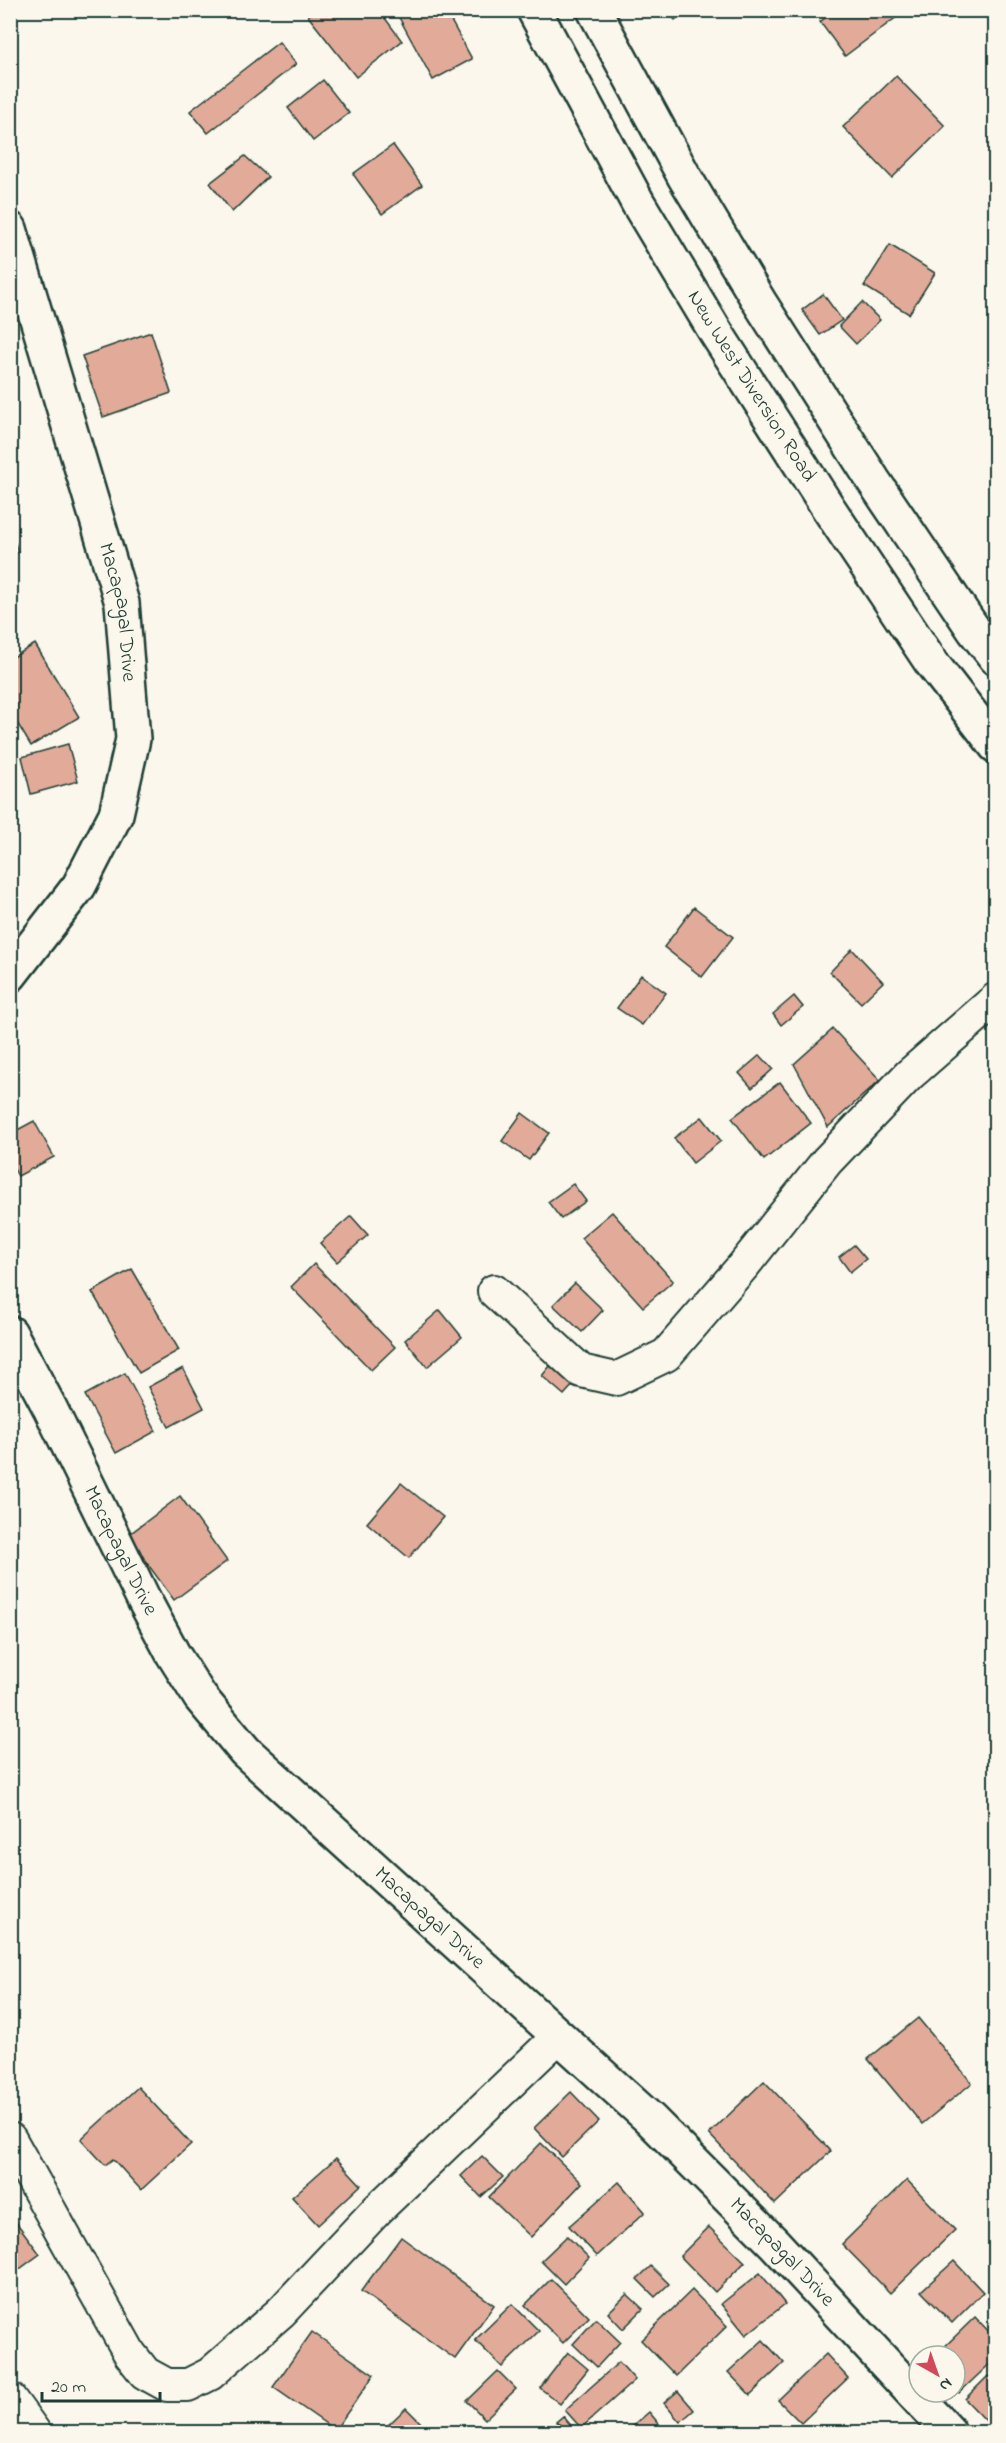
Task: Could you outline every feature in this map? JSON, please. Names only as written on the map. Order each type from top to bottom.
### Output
[{"type":"main road","name":"New West Diversion Road","points":[[534,10],[638,203],[715,331],[829,509],[925,652],[996,746]]},
{"type":"main road","points":[[594,10],[684,177],[760,303],[873,480],[968,621],[996,658]]},
{"type":"main road","name":"Macapagal Drive","points":[[10,229],[122,603],[133,739],[116,814],[79,886],[10,975]]},
{"type":"main road","name":"Macapagal Drive","points":[[10,1333],[173,1654],[200,1696],[245,1751],[650,2119],[774,2243],[949,2433]]},
{"type":"street","points":[[494,1291],[580,1371],[616,1379],[666,1355],[744,1265],[827,1161],[909,1075],[996,999]]},
{"type":"street","points":[[10,2139],[130,2354],[145,2373],[167,2385],[188,2385],[210,2374],[281,2312],[378,2209],[558,2037]]},
{"type":"street","points":[[10,2399],[34,2433]]},
{"type":"building","points":[[315,10],[379,10],[402,41],[356,77],[308,16]]},
{"type":"building","points":[[395,10],[445,10],[472,59],[433,80]]},
{"type":"building","points":[[666,10],[685,10],[675,20]]},
{"type":"building","points":[[835,10],[906,10],[845,56],[820,22]]},
{"type":"building","points":[[279,42],[296,64],[208,133],[190,111]]},
{"type":"building","points":[[896,76],[945,126],[892,178],[843,127]]},
{"type":"building","points":[[323,80],[349,113],[313,141],[288,108]]},
{"type":"building","points":[[393,145],[422,185],[382,214],[353,174]]},
{"type":"building","points":[[245,156],[268,177],[232,212],[210,183]]},
{"type":"building","points":[[890,245],[935,273],[909,314],[864,286]]},
{"type":"building","points":[[823,294],[842,320],[820,335],[802,310]]},
{"type":"building","points":[[862,302],[880,320],[856,344],[839,326]]},
{"type":"building","points":[[151,332],[171,393],[103,417],[82,356]]},
{"type":"building","points":[[10,528],[18,552],[10,555]]},
{"type":"building","points":[[35,644],[79,717],[31,746],[10,711],[10,659]]},
{"type":"building","points":[[68,744],[78,781],[31,794],[22,757]]},
{"type":"building","points":[[10,795],[17,804],[10,808]]},
{"type":"building","points":[[694,907],[733,937],[702,977],[664,947]]},
{"type":"building","points":[[852,949],[883,982],[861,1003],[830,972]]},
{"type":"building","points":[[641,975],[666,993],[642,1025],[617,1008]]},
{"type":"building","points":[[794,996],[803,1007],[781,1025],[773,1014]]},
{"type":"building","points":[[833,1029],[880,1080],[828,1127],[794,1064]]},
{"type":"building","points":[[760,1055],[773,1069],[752,1088],[739,1073]]},
{"type":"building","points":[[780,1082],[811,1123],[764,1160],[732,1118]]},
{"type":"building","points":[[522,1113],[549,1133],[529,1160],[502,1141]]},
{"type":"building","points":[[702,1117],[721,1141],[693,1163],[674,1138]]},
{"type":"building","points":[[34,1121],[54,1157],[18,1176],[10,1162],[10,1134]]},
{"type":"building","points":[[573,1184],[586,1201],[561,1219],[548,1202]]},
{"type":"building","points":[[612,1212],[673,1281],[643,1307],[581,1238]]},
{"type":"building","points":[[351,1216],[368,1235],[337,1262],[320,1243]]},
{"type":"building","points":[[854,1245],[866,1259],[850,1272],[839,1257]]},
{"type":"building","points":[[314,1264],[395,1347],[371,1370],[291,1287]]},
{"type":"building","points":[[132,1269],[179,1350],[139,1373],[92,1292]]},
{"type":"building","points":[[575,1283],[603,1310],[582,1332],[553,1305]]},
{"type":"building","points":[[440,1310],[462,1337],[427,1367],[405,1340]]},
{"type":"building","points":[[550,1366],[573,1385],[564,1395],[542,1376]]},
{"type":"building","points":[[183,1368],[204,1408],[169,1427],[148,1387]]},
{"type":"building","points":[[125,1373],[156,1431],[116,1453],[85,1395]]},
{"type":"building","points":[[401,1483],[443,1517],[409,1558],[367,1523]]},
{"type":"building","points":[[180,1496],[227,1561],[174,1600],[127,1536]]},
{"type":"building","points":[[918,2018],[972,2083],[922,2124],[868,2059]]},
{"type":"building","points":[[764,2081],[831,2151],[775,2204],[709,2134]]},
{"type":"building","points":[[138,2087],[191,2144],[141,2190],[113,2159],[105,2165],[81,2139]]},
{"type":"building","points":[[571,2092],[599,2121],[562,2157],[534,2128]]},
{"type":"building","points":[[541,2143],[582,2183],[531,2237],[489,2197]]},
{"type":"building","points":[[482,2156],[503,2177],[481,2197],[461,2176]]},
{"type":"building","points":[[336,2158],[361,2185],[318,2225],[292,2197]]},
{"type":"building","points":[[907,2180],[955,2230],[890,2293],[842,2244]]},
{"type":"building","points":[[619,2182],[645,2212],[597,2256],[569,2226]]},
{"type":"building","points":[[10,2214],[40,2254],[10,2276]]},
{"type":"building","points":[[709,2227],[745,2262],[715,2292],[680,2256]]},
{"type":"building","points":[[567,2236],[589,2258],[564,2284],[541,2261]]},
{"type":"building","points":[[401,2237],[494,2305],[455,2359],[361,2291]]},
{"type":"building","points":[[954,2261],[983,2292],[952,2323],[921,2291]]},
{"type":"building","points":[[651,2266],[669,2284],[655,2297],[637,2279]]},
{"type":"building","points":[[760,2273],[785,2304],[746,2335],[721,2304]]},
{"type":"building","points":[[551,2279],[589,2317],[563,2343],[525,2305]]},
{"type":"building","points":[[692,2290],[727,2326],[676,2376],[641,2340]]},
{"type":"building","points":[[627,2294],[643,2309],[623,2329],[608,2313]]},
{"type":"building","points":[[512,2304],[539,2331],[502,2367],[475,2340]]},
{"type":"building","points":[[975,2317],[996,2339],[996,2358],[967,2385],[967,2344],[947,2344]]},
{"type":"building","points":[[596,2319],[620,2342],[597,2367],[573,2344]]},
{"type":"building","points":[[312,2332],[374,2375],[335,2430],[273,2387]]},
{"type":"building","points":[[763,2340],[784,2363],[750,2395],[728,2372]]},
{"type":"building","points":[[568,2352],[588,2369],[560,2404],[540,2388]]},
{"type":"building","points":[[826,2354],[848,2378],[801,2423],[778,2400]]},
{"type":"building","points":[[619,2362],[635,2380],[581,2428],[565,2410]]},
{"type":"building","points":[[996,2368],[996,2424],[992,2427],[967,2401],[967,2397]]},
{"type":"building","points":[[498,2371],[516,2389],[485,2419],[467,2401]]},
{"type":"building","points":[[678,2391],[694,2410],[680,2422],[664,2403]]},
{"type":"building","points":[[406,2408],[426,2428],[422,2432],[381,2432]]},
{"type":"building","points":[[649,2412],[665,2431],[626,2432]]},
{"type":"building","points":[[563,2416],[575,2430],[559,2432],[557,2430],[562,2426],[556,2422]]},
{"type":"building","points":[[509,2425],[517,2432],[502,2432]]}]
